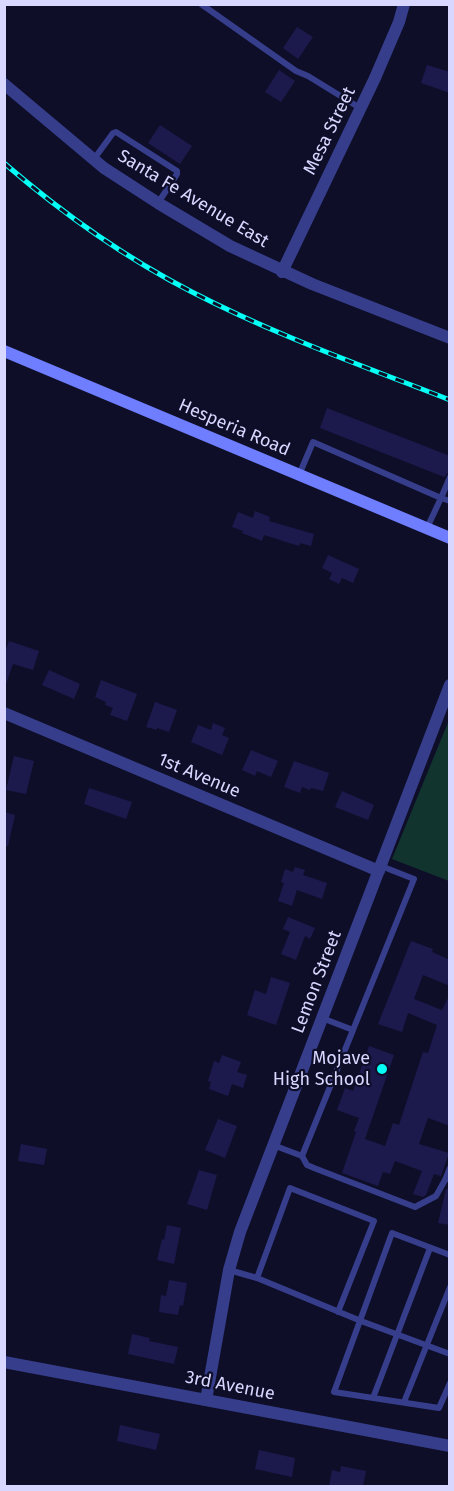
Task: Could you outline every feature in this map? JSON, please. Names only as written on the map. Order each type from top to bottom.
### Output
[{"type":"main road","name":"Hesperia Road","points":[[4,351],[450,538]]},
{"type":"street","name":"Mesa Street","points":[[282,272],[360,109],[399,22],[404,4]]},
{"type":"street","name":"Santa Fe Avenue East","points":[[4,84],[94,159],[158,203],[230,246],[282,272],[450,338]]},
{"type":"street","name":"Lemon Street","points":[[206,1400],[229,1270],[240,1232],[450,685]]},
{"type":"street","name":"1st Avenue","points":[[4,713],[380,868]]},
{"type":"street","name":"3rd Avenue","points":[[4,1362],[450,1446]]},
{"type":"lane","points":[[201,4],[296,71],[308,76],[360,109]]},
{"type":"lane","points":[[94,159],[116,132],[177,171],[158,203]]},
{"type":"lane","points":[[299,475],[313,442],[450,501]]},
{"type":"lane","points":[[426,529],[450,477]]},
{"type":"lane","points":[[302,1156],[414,879],[380,868]]},
{"type":"lane","points":[[322,1018],[353,1030]]},
{"type":"lane","points":[[273,1145],[302,1156],[307,1165],[415,1207],[436,1196],[447,1179],[450,1168]]},
{"type":"lane","points":[[257,1278],[290,1188],[374,1221],[338,1312]]},
{"type":"lane","points":[[450,1255],[392,1233],[334,1392],[439,1408],[450,1383]]},
{"type":"lane","points":[[373,1398],[430,1248]]},
{"type":"lane","points":[[229,1270],[257,1278],[338,1312],[450,1354]]},
{"type":"lane","points":[[404,1402],[450,1287]]},
{"type":"green space","points":[[449,720],[449,881],[392,859]]},
{"type":"building","points":[[297,27],[313,37],[298,59],[283,48]]},
{"type":"building","points":[[427,65],[450,72],[450,93],[421,83]]},
{"type":"building","points":[[279,70],[295,81],[281,102],[265,92]]},
{"type":"building","points":[[160,125],[192,146],[180,164],[148,143]]},
{"type":"building","points":[[327,408],[450,456],[449,472],[444,477],[320,428]]},
{"type":"building","points":[[255,511],[270,517],[269,521],[314,534],[311,546],[300,543],[299,546],[264,535],[262,541],[232,527],[238,512],[253,518]]},
{"type":"building","points":[[328,555],[359,569],[353,583],[342,578],[339,584],[329,579],[332,573],[322,568]]},
{"type":"building","points":[[9,641],[39,651],[33,670],[13,664],[6,684],[4,684],[4,654]]},
{"type":"building","points":[[49,670],[80,684],[74,699],[42,685]]},
{"type":"building","points":[[101,680],[137,694],[127,721],[110,715],[113,708],[95,697]]},
{"type":"building","points":[[155,702],[177,710],[169,732],[146,727]]},
{"type":"building","points":[[213,723],[225,728],[222,735],[229,738],[222,755],[191,742],[198,725],[211,730]]},
{"type":"building","points":[[251,750],[278,761],[271,777],[257,771],[255,776],[242,770]]},
{"type":"building","points":[[14,756],[34,761],[26,794],[6,790]]},
{"type":"building","points":[[294,761],[329,773],[323,791],[302,787],[300,793],[284,787]]},
{"type":"building","points":[[89,788],[132,802],[126,819],[84,804]]},
{"type":"building","points":[[342,791],[374,805],[368,820],[335,807]]},
{"type":"building","points":[[4,812],[15,815],[8,846],[4,846]]},
{"type":"building","points":[[295,867],[305,870],[303,875],[327,883],[322,899],[297,890],[292,906],[278,901],[284,883],[281,882],[285,869],[293,872]]},
{"type":"building","points":[[288,917],[315,928],[310,939],[305,936],[296,960],[281,954],[290,932],[283,929]]},
{"type":"building","points":[[411,941],[433,949],[432,952],[450,960],[450,986],[423,975],[414,999],[442,1010],[450,994],[450,1126],[428,1118],[419,1144],[449,1153],[441,1176],[434,1174],[426,1195],[423,1197],[413,1194],[422,1171],[395,1161],[390,1174],[383,1172],[378,1186],[342,1173],[359,1118],[337,1110],[345,1088],[353,1091],[369,1046],[394,1055],[365,1139],[385,1146],[393,1123],[399,1125],[423,1052],[428,1053],[437,1025],[408,1013],[402,1032],[378,1024]]},
{"type":"building","points":[[271,977],[290,983],[276,1025],[247,1015],[255,990],[266,994]]},
{"type":"building","points":[[222,1055],[241,1062],[237,1072],[247,1075],[243,1088],[232,1084],[228,1096],[209,1089],[211,1082],[208,1081],[214,1061],[219,1063]]},
{"type":"building","points":[[218,1119],[237,1126],[225,1158],[205,1150]]},
{"type":"building","points":[[21,1144],[47,1149],[44,1165],[18,1161]]},
{"type":"building","points":[[199,1170],[217,1175],[207,1210],[187,1204]]},
{"type":"building","points":[[446,1189],[450,1189],[450,1225],[438,1223]]},
{"type":"building","points":[[167,1225],[181,1228],[174,1264],[157,1260]]},
{"type":"building","points":[[169,1280],[187,1283],[183,1306],[180,1305],[178,1315],[159,1312],[161,1295],[166,1296]]},
{"type":"building","points":[[132,1334],[150,1338],[149,1341],[178,1347],[174,1364],[128,1354]]},
{"type":"building","points":[[120,1425],[160,1434],[156,1450],[117,1441]]},
{"type":"building","points":[[259,1450],[295,1458],[292,1477],[255,1469]]},
{"type":"building","points":[[341,1466],[366,1471],[363,1486],[329,1486],[332,1470],[340,1472]]},
{"type":"railway","points":[[4,163],[94,233],[142,264],[192,292],[287,336],[450,400]]},
{"type":"place","name":"Mojave High School","points":[[382,1069]]}]
